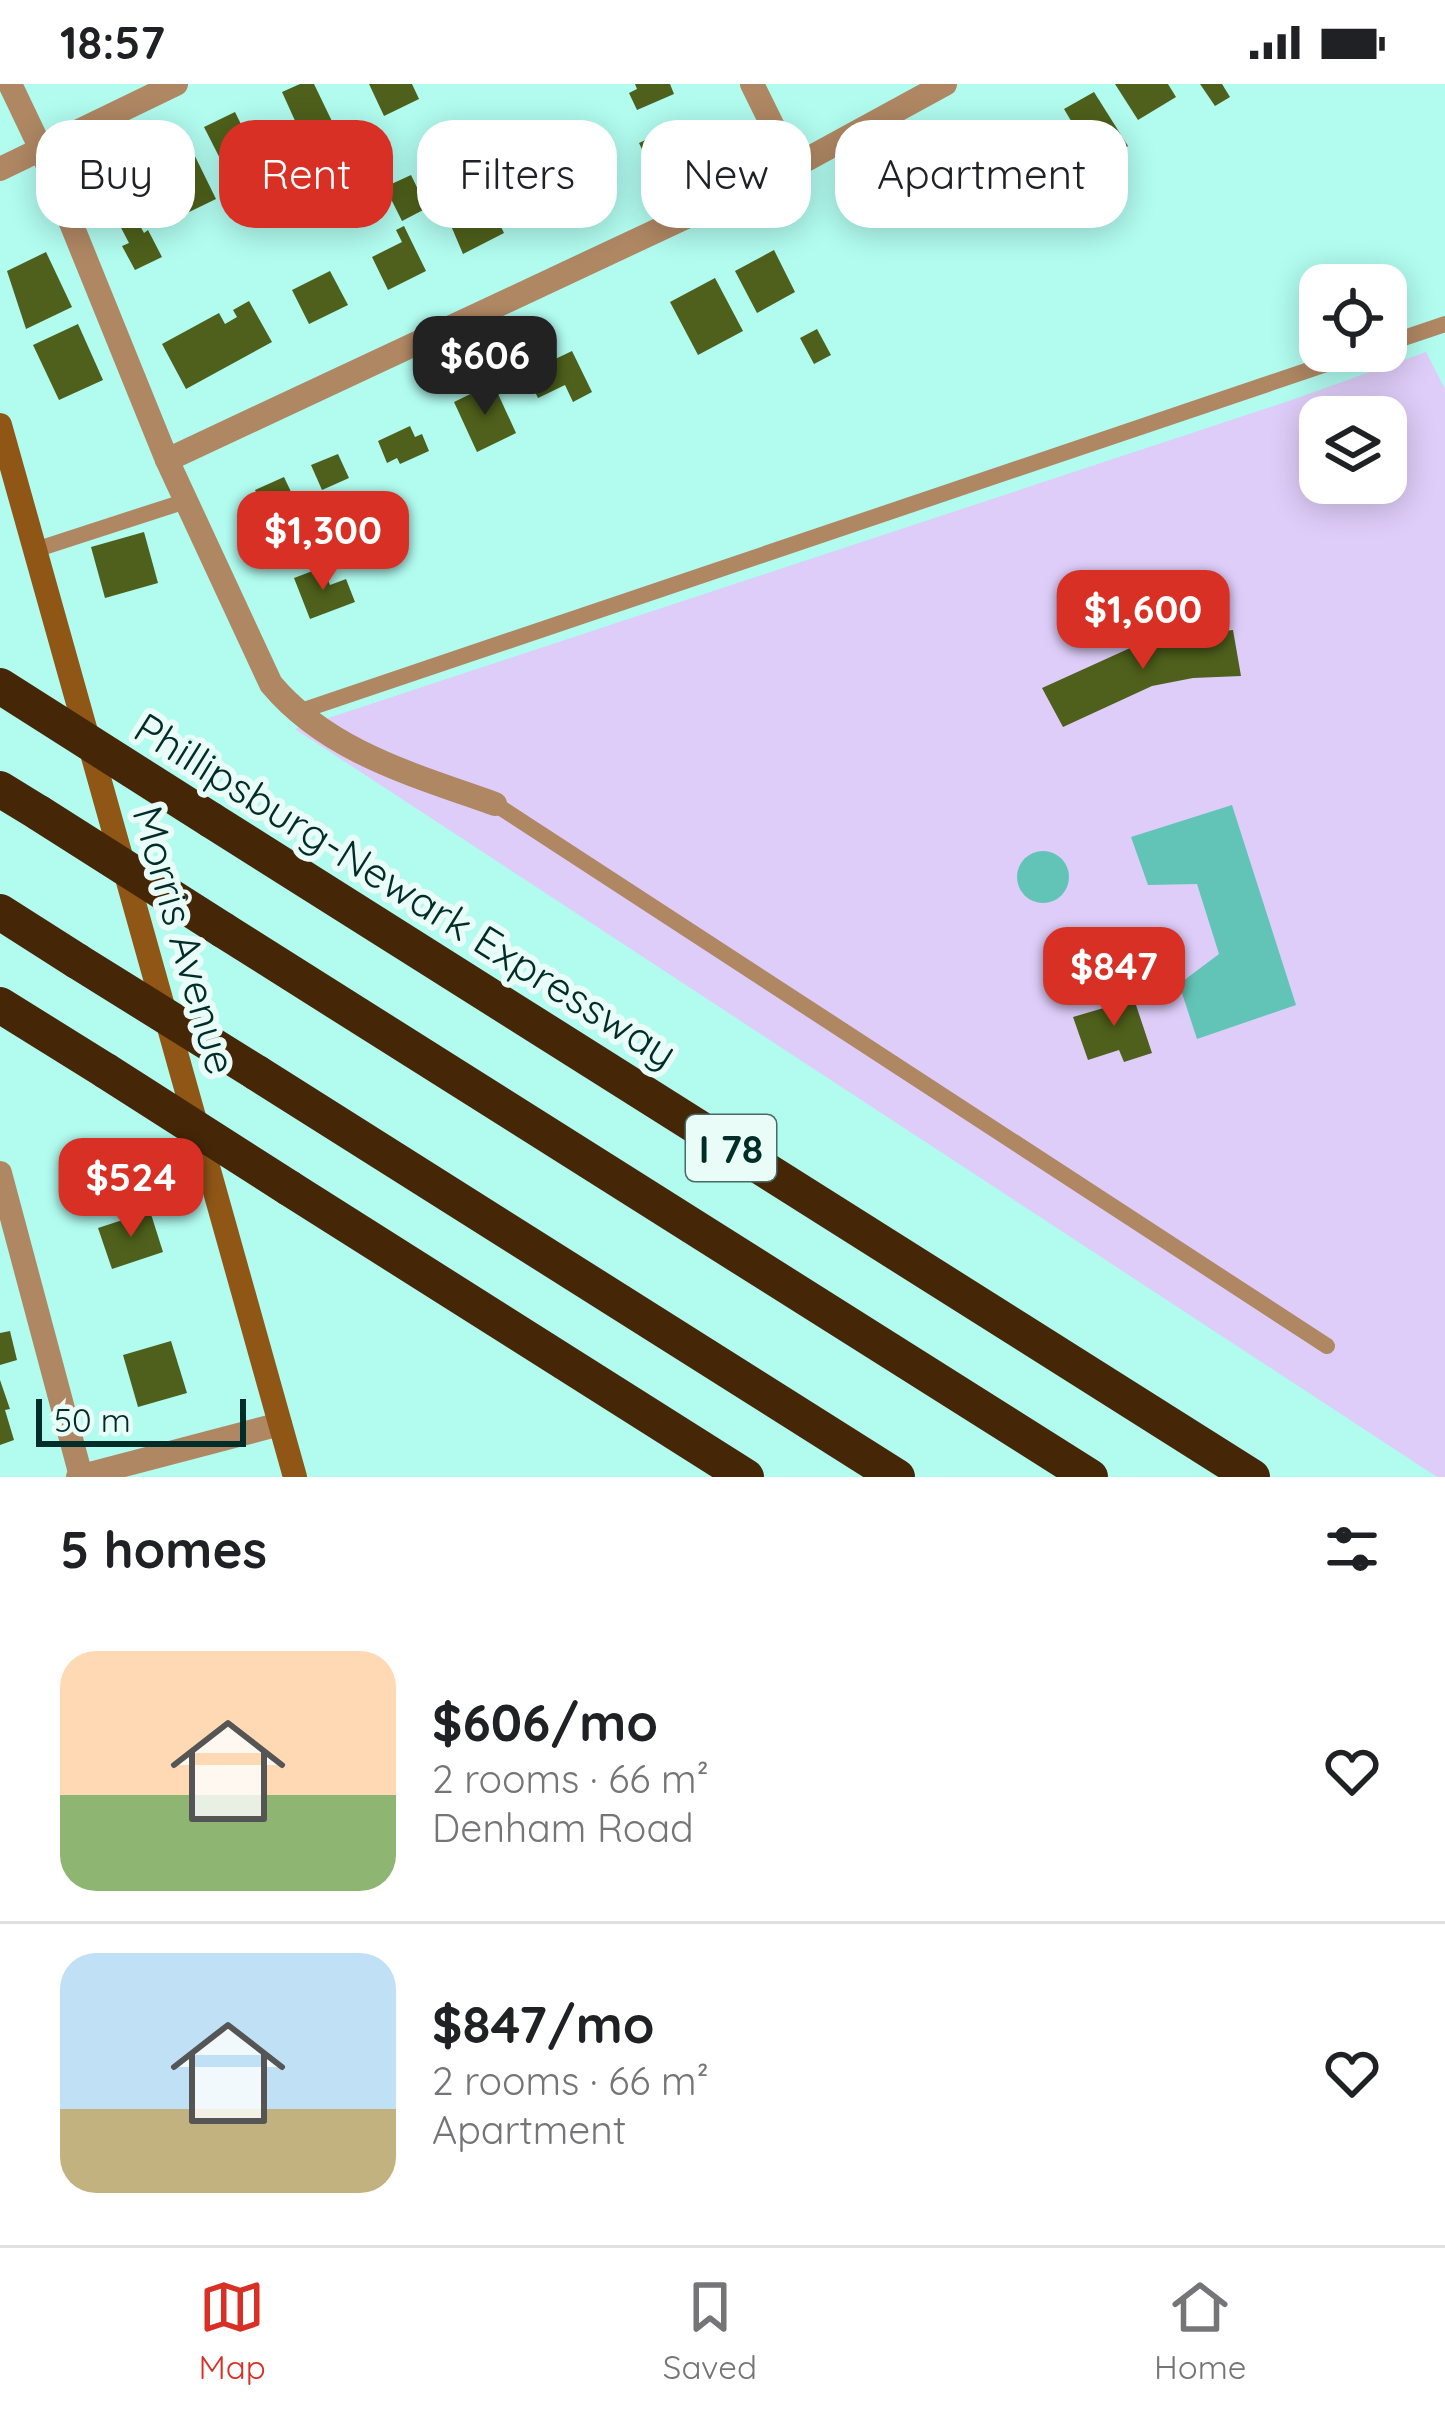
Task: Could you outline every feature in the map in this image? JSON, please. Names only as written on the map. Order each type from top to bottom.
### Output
[{"type":"highway","name":"Phillipsburg-Newark Expressway","points":[[0,686],[1252,1477]]},
{"type":"highway","name":"I 78","points":[[0,789],[1090,1477]]},
{"type":"highway","points":[[0,912],[897,1477]]},
{"type":"highway","points":[[0,1005],[746,1477]]},
{"type":"main road","name":"Morris Avenue","points":[[0,424],[295,1477]]},
{"type":"street","points":[[10,84],[36,139]]},
{"type":"street","points":[[101,120],[176,84]]},
{"type":"street","points":[[752,84],[770,120]]},
{"type":"street","points":[[811,157],[945,84]]},
{"type":"street","points":[[0,169],[36,151]]},
{"type":"street","points":[[73,228],[167,460],[272,684],[295,712],[331,738],[495,804]]},
{"type":"street","points":[[167,460],[663,228]]},
{"type":"street","points":[[0,1173],[80,1477],[280,1424]]},
{"type":"lane","points":[[1407,337],[1445,324]]},
{"type":"lane","points":[[295,712],[1303,372]]},
{"type":"lane","points":[[35,550],[186,501]]},
{"type":"lane","points":[[495,804],[1327,1346]]},
{"type":"shaded area","points":[[1426,352],[1445,389],[1445,1477],[1437,1477],[295,729],[1299,397],[1299,504],[1407,504],[1407,396],[1303,396],[1370,372],[1407,372],[1407,359]]},
{"type":"shaded area","points":[[1232,805],[1296,1005],[1197,1039],[1179,984],[1219,954],[1197,884],[1148,885],[1131,837]]},
{"type":"shaded area","points":[[1043,851],[1061,859],[1069,877],[1061,895],[1043,903],[1025,895],[1017,877],[1025,859]]},
{"type":"building","points":[[314,84],[331,120],[295,120],[282,92]]},
{"type":"building","points":[[369,84],[412,84],[419,99],[384,116]]},
{"type":"building","points":[[635,84],[670,84],[674,94],[637,110],[629,93],[637,89]]},
{"type":"building","points":[[1115,84],[1168,84],[1176,97],[1138,120]]},
{"type":"building","points":[[1200,84],[1222,84],[1230,97],[1215,106]]},
{"type":"building","points":[[1094,92],[1112,120],[1071,120],[1064,109]]},
{"type":"building","points":[[235,112],[239,120],[219,120],[219,157],[204,127]]},
{"type":"building","points":[[195,156],[216,199],[195,209]]},
{"type":"building","points":[[411,175],[417,187],[417,213],[402,221],[393,203],[393,183]]},
{"type":"building","points":[[404,226],[426,271],[388,290],[372,257],[402,242],[396,230]]},
{"type":"building","points":[[121,228],[148,230],[162,257],[135,270],[122,246],[129,243]]},
{"type":"building","points":[[452,228],[502,228],[504,233],[463,254]]},
{"type":"building","points":[[774,250],[795,292],[757,313],[735,271]]},
{"type":"building","points":[[46,252],[72,307],[26,329],[7,271]]},
{"type":"building","points":[[330,271],[348,305],[309,324],[292,290]]},
{"type":"building","points":[[715,278],[743,331],[698,355],[670,302]]},
{"type":"building","points":[[249,301],[272,342],[186,389],[162,344],[219,313],[225,324],[237,317],[233,310]]},
{"type":"building","points":[[78,324],[103,380],[59,400],[33,345]]},
{"type":"building","points":[[817,329],[831,355],[814,364],[800,338]]},
{"type":"building","points":[[572,351],[592,392],[573,402],[565,385],[538,398],[526,373]]},
{"type":"building","points":[[493,383],[516,433],[477,452],[454,402]]},
{"type":"building","points":[[410,426],[415,437],[422,434],[429,451],[400,464],[397,458],[387,463],[378,441]]},
{"type":"building","points":[[338,454],[349,478],[322,490],[311,465]]},
{"type":"building","points":[[284,477],[302,515],[273,529],[255,490]]},
{"type":"building","points":[[144,532],[158,583],[105,598],[91,547]]},
{"type":"building","points":[[323,567],[330,585],[346,579],[355,602],[310,619],[294,578]]},
{"type":"building","points":[[1233,630],[1241,676],[1152,686],[1063,727],[1042,688],[1150,639]]},
{"type":"building","points":[[1131,990],[1152,1053],[1124,1062],[1119,1050],[1088,1060],[1073,1017],[1107,1007],[1104,999]]},
{"type":"building","points":[[150,1211],[163,1252],[112,1269],[98,1228]]},
{"type":"building","points":[[10,1331],[17,1360],[0,1365],[0,1333]]},
{"type":"building","points":[[171,1341],[187,1393],[138,1407],[123,1355]]},
{"type":"building","points":[[0,1380],[14,1440],[0,1445]]}]
